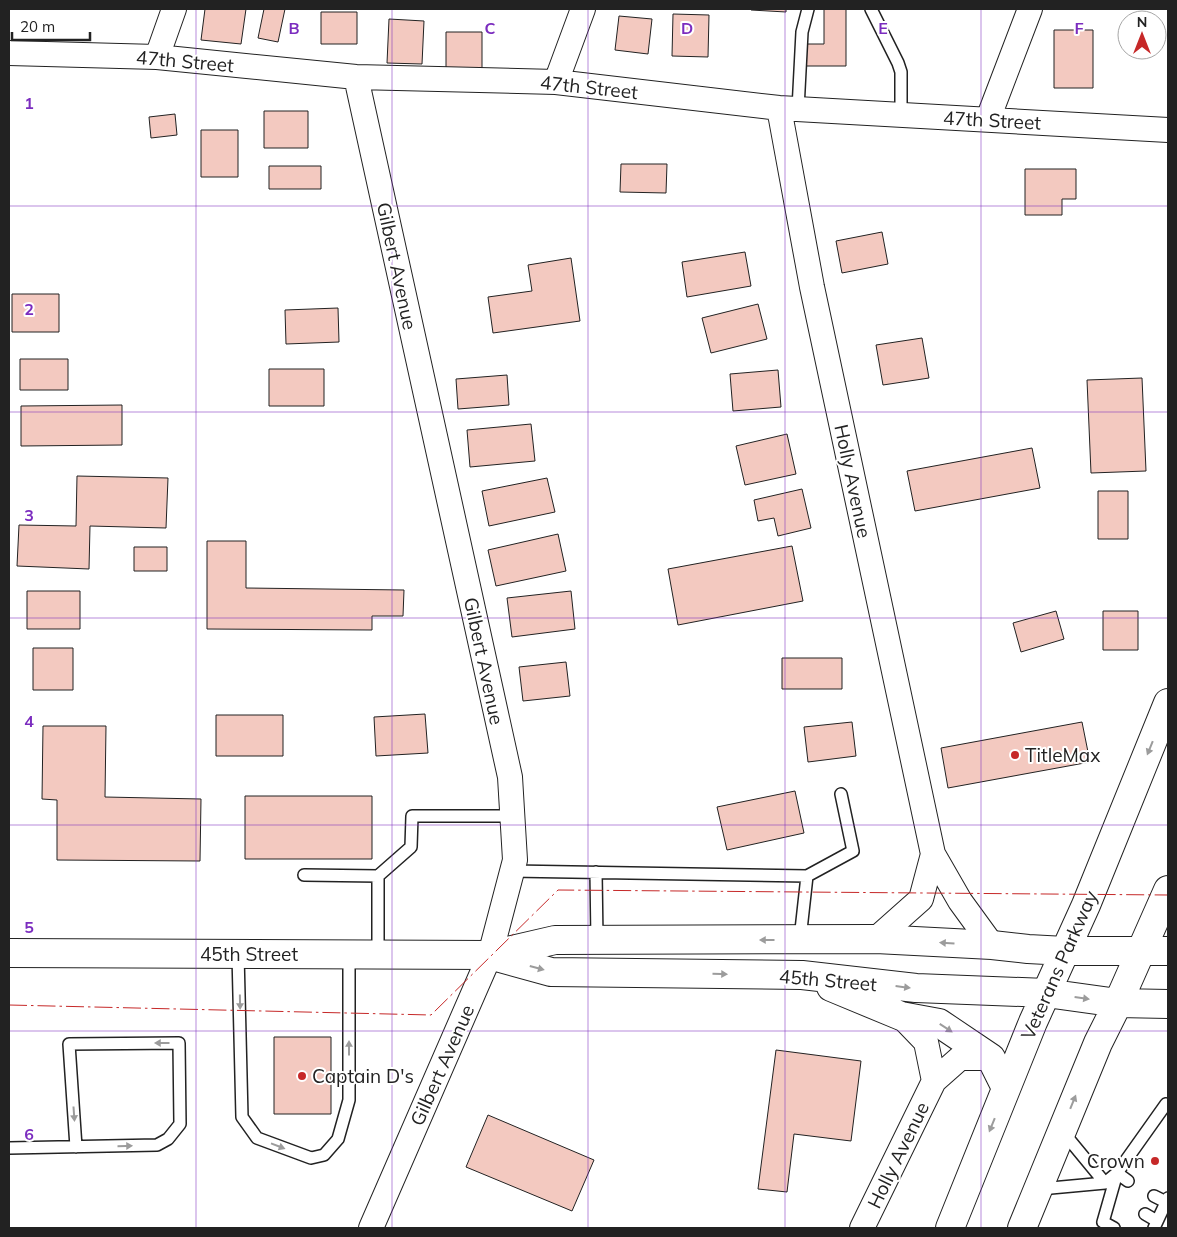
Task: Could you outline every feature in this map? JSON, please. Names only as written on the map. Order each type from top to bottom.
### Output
[{"type":"main road","name":"Veterans Parkway","points":[[950,1228],[1006,1088],[1086,905],[1168,703]]},
{"type":"main road","points":[[1022,1228],[1098,1043],[1118,1003],[1168,890]]},
{"type":"main road","name":"45th Street","points":[[9,953],[490,955],[554,940],[876,939],[1065,951],[1168,951]]},
{"type":"main road","name":"45th Street","points":[[490,955],[551,972],[802,975],[916,988],[1046,993],[1118,1003],[1168,1004]]},
{"type":"main road","points":[[802,975],[901,1016],[939,1023],[991,1058],[1006,1088]]},
{"type":"street","points":[[157,57],[174,9]]},
{"type":"street","points":[[556,82],[583,9]]},
{"type":"street","points":[[988,119],[1030,9]]},
{"type":"street","name":"47th Street","points":[[9,53],[157,57],[356,77],[556,82],[788,109],[1168,130]]},
{"type":"street","name":"Gilbert Avenue","points":[[356,77],[510,777],[515,860],[490,955],[371,1228]]},
{"type":"street","name":"Holly Avenue","points":[[788,109],[812,287],[933,854],[960,901],[992,945]]},
{"type":"street","name":"Holly Avenue","points":[[876,939],[921,899],[933,854]]},
{"type":"street","name":"Holly Avenue","points":[[901,1016],[926,1042],[934,1081]]},
{"type":"street","name":"Holly Avenue","points":[[862,1228],[934,1081],[960,1058],[991,1058]]},
{"type":"lane","points":[[788,109],[808,9]]},
{"type":"lane","points":[[871,9],[901,72],[901,115]]},
{"type":"lane","points":[[512,871],[807,876],[854,851],[841,794]]},
{"type":"lane","points":[[304,875],[378,876],[412,847],[412,816],[512,816]]},
{"type":"lane","points":[[596,872],[597,940]]},
{"type":"lane","points":[[378,876],[378,955]]},
{"type":"lane","points":[[800,940],[807,876]]},
{"type":"lane","points":[[238,954],[242,1117],[257,1138],[310,1158],[324,1155],[338,1139],[349,1100],[349,954]]},
{"type":"lane","points":[[9,1148],[76,1147],[157,1145],[168,1138],[180,1124],[179,1043],[69,1044],[76,1147]]},
{"type":"lane","points":[[1114,1228],[1103,1222],[1117,1174],[1166,1104]]},
{"type":"lane","points":[[1118,1200],[1117,1174],[1154,1127]]},
{"type":"lane","points":[[1062,1130],[1105,1183]]},
{"type":"lane","points":[[1038,1190],[1105,1183],[1141,1154]]},
{"type":"lane","points":[[1117,1174],[1128,1181]]},
{"type":"lane","points":[[1145,1214],[1156,1224],[1167,1200],[1154,1196]]},
{"type":"building","points":[[205,9],[246,9],[241,44],[201,40]]},
{"type":"building","points":[[264,9],[285,9],[278,42],[258,38]]},
{"type":"building","points":[[786,9],[786,12],[751,10]]},
{"type":"building","points":[[824,9],[846,9],[846,66],[806,66],[806,44],[824,44]]},
{"type":"building","points":[[321,12],[357,12],[357,44],[321,44]]},
{"type":"building","points":[[673,14],[709,15],[708,57],[672,56]]},
{"type":"building","points":[[619,16],[652,19],[648,54],[615,50]]},
{"type":"building","points":[[389,19],[424,21],[422,64],[387,63]]},
{"type":"building","points":[[1054,30],[1093,30],[1093,88],[1054,88]]},
{"type":"building","points":[[446,32],[482,32],[482,69],[446,69]]},
{"type":"building","points":[[264,111],[308,111],[308,148],[264,148]]},
{"type":"building","points":[[175,114],[177,135],[151,138],[149,117]]},
{"type":"building","points":[[201,130],[238,130],[238,177],[201,177]]},
{"type":"building","points":[[621,164],[667,164],[666,193],[620,192]]},
{"type":"building","points":[[269,166],[321,166],[321,189],[269,189]]},
{"type":"building","points":[[1025,169],[1076,169],[1076,199],[1062,199],[1062,215],[1025,215]]},
{"type":"building","points":[[882,232],[888,264],[842,273],[836,241]]},
{"type":"building","points":[[745,252],[751,286],[687,297],[682,262]]},
{"type":"building","points":[[571,258],[580,321],[493,333],[488,297],[532,291],[528,265]]},
{"type":"building","points":[[12,294],[59,294],[59,332],[12,332]]},
{"type":"building","points":[[758,304],[767,339],[711,353],[702,318]]},
{"type":"building","points":[[338,308],[339,342],[286,344],[285,310]]},
{"type":"building","points":[[922,338],[929,378],[883,385],[876,345]]},
{"type":"building","points":[[20,359],[68,359],[68,390],[20,390]]},
{"type":"building","points":[[269,369],[324,369],[324,406],[269,406]]},
{"type":"building","points":[[778,370],[781,407],[733,411],[730,374]]},
{"type":"building","points":[[507,375],[509,405],[458,409],[456,379]]},
{"type":"building","points":[[1142,378],[1146,471],[1091,473],[1087,380]]},
{"type":"building","points":[[122,405],[122,445],[21,446],[21,406]]},
{"type":"building","points":[[531,424],[535,461],[470,467],[467,430]]},
{"type":"building","points":[[787,434],[796,474],[745,485],[736,446]]},
{"type":"building","points":[[1032,448],[1040,488],[915,511],[907,471]]},
{"type":"building","points":[[77,476],[168,478],[166,528],[90,526],[89,569],[17,566],[19,525],[76,526]]},
{"type":"building","points":[[547,478],[555,512],[489,526],[482,491]]},
{"type":"building","points":[[802,489],[811,528],[778,536],[774,518],[758,521],[754,500]]},
{"type":"building","points":[[1098,491],[1128,491],[1128,539],[1098,539]]},
{"type":"building","points":[[558,534],[566,571],[496,586],[488,550]]},
{"type":"building","points":[[207,541],[246,541],[246,588],[404,590],[403,616],[372,616],[372,630],[207,629]]},
{"type":"building","points":[[792,546],[803,601],[678,625],[668,569]]},
{"type":"building","points":[[134,547],[167,547],[167,571],[134,571]]},
{"type":"building","points":[[27,591],[80,591],[80,629],[27,629]]},
{"type":"building","points":[[571,591],[575,629],[512,637],[507,598]]},
{"type":"building","points":[[1056,611],[1064,639],[1021,652],[1013,623]]},
{"type":"building","points":[[1103,611],[1138,611],[1138,650],[1103,650]]},
{"type":"building","points":[[33,648],[73,648],[73,690],[33,690]]},
{"type":"building","points":[[782,658],[842,658],[842,689],[782,689]]},
{"type":"building","points":[[566,662],[570,696],[523,701],[519,667]]},
{"type":"building","points":[[425,714],[428,753],[376,756],[374,717]]},
{"type":"building","points":[[216,715],[283,715],[283,756],[216,756]]},
{"type":"building","points":[[852,722],[856,756],[808,762],[804,727]]},
{"type":"building","name":"TitleMax","points":[[1082,722],[1090,762],[948,788],[941,748]]},
{"type":"building","points":[[43,726],[106,726],[105,797],[201,799],[200,861],[57,860],[57,800],[42,799]]},
{"type":"building","points":[[795,791],[804,833],[727,850],[717,807]]},
{"type":"building","points":[[245,796],[372,796],[372,859],[245,859]]},
{"type":"building","name":"Captain D's","points":[[274,1037],[331,1037],[331,1114],[274,1114]]},
{"type":"building","points":[[776,1050],[861,1061],[851,1141],[794,1134],[787,1192],[758,1189]]},
{"type":"building","points":[[488,1115],[594,1160],[572,1211],[466,1167]]},
{"type":"power","points":[[9,1005],[431,1015],[558,890],[1168,895]]},
{"type":"place","name":"TitleMax","points":[[1015,755]]},
{"type":"place","name":"Captain D's","points":[[302,1076]]},
{"type":"place","name":"Crown","points":[[1155,1161]]}]
